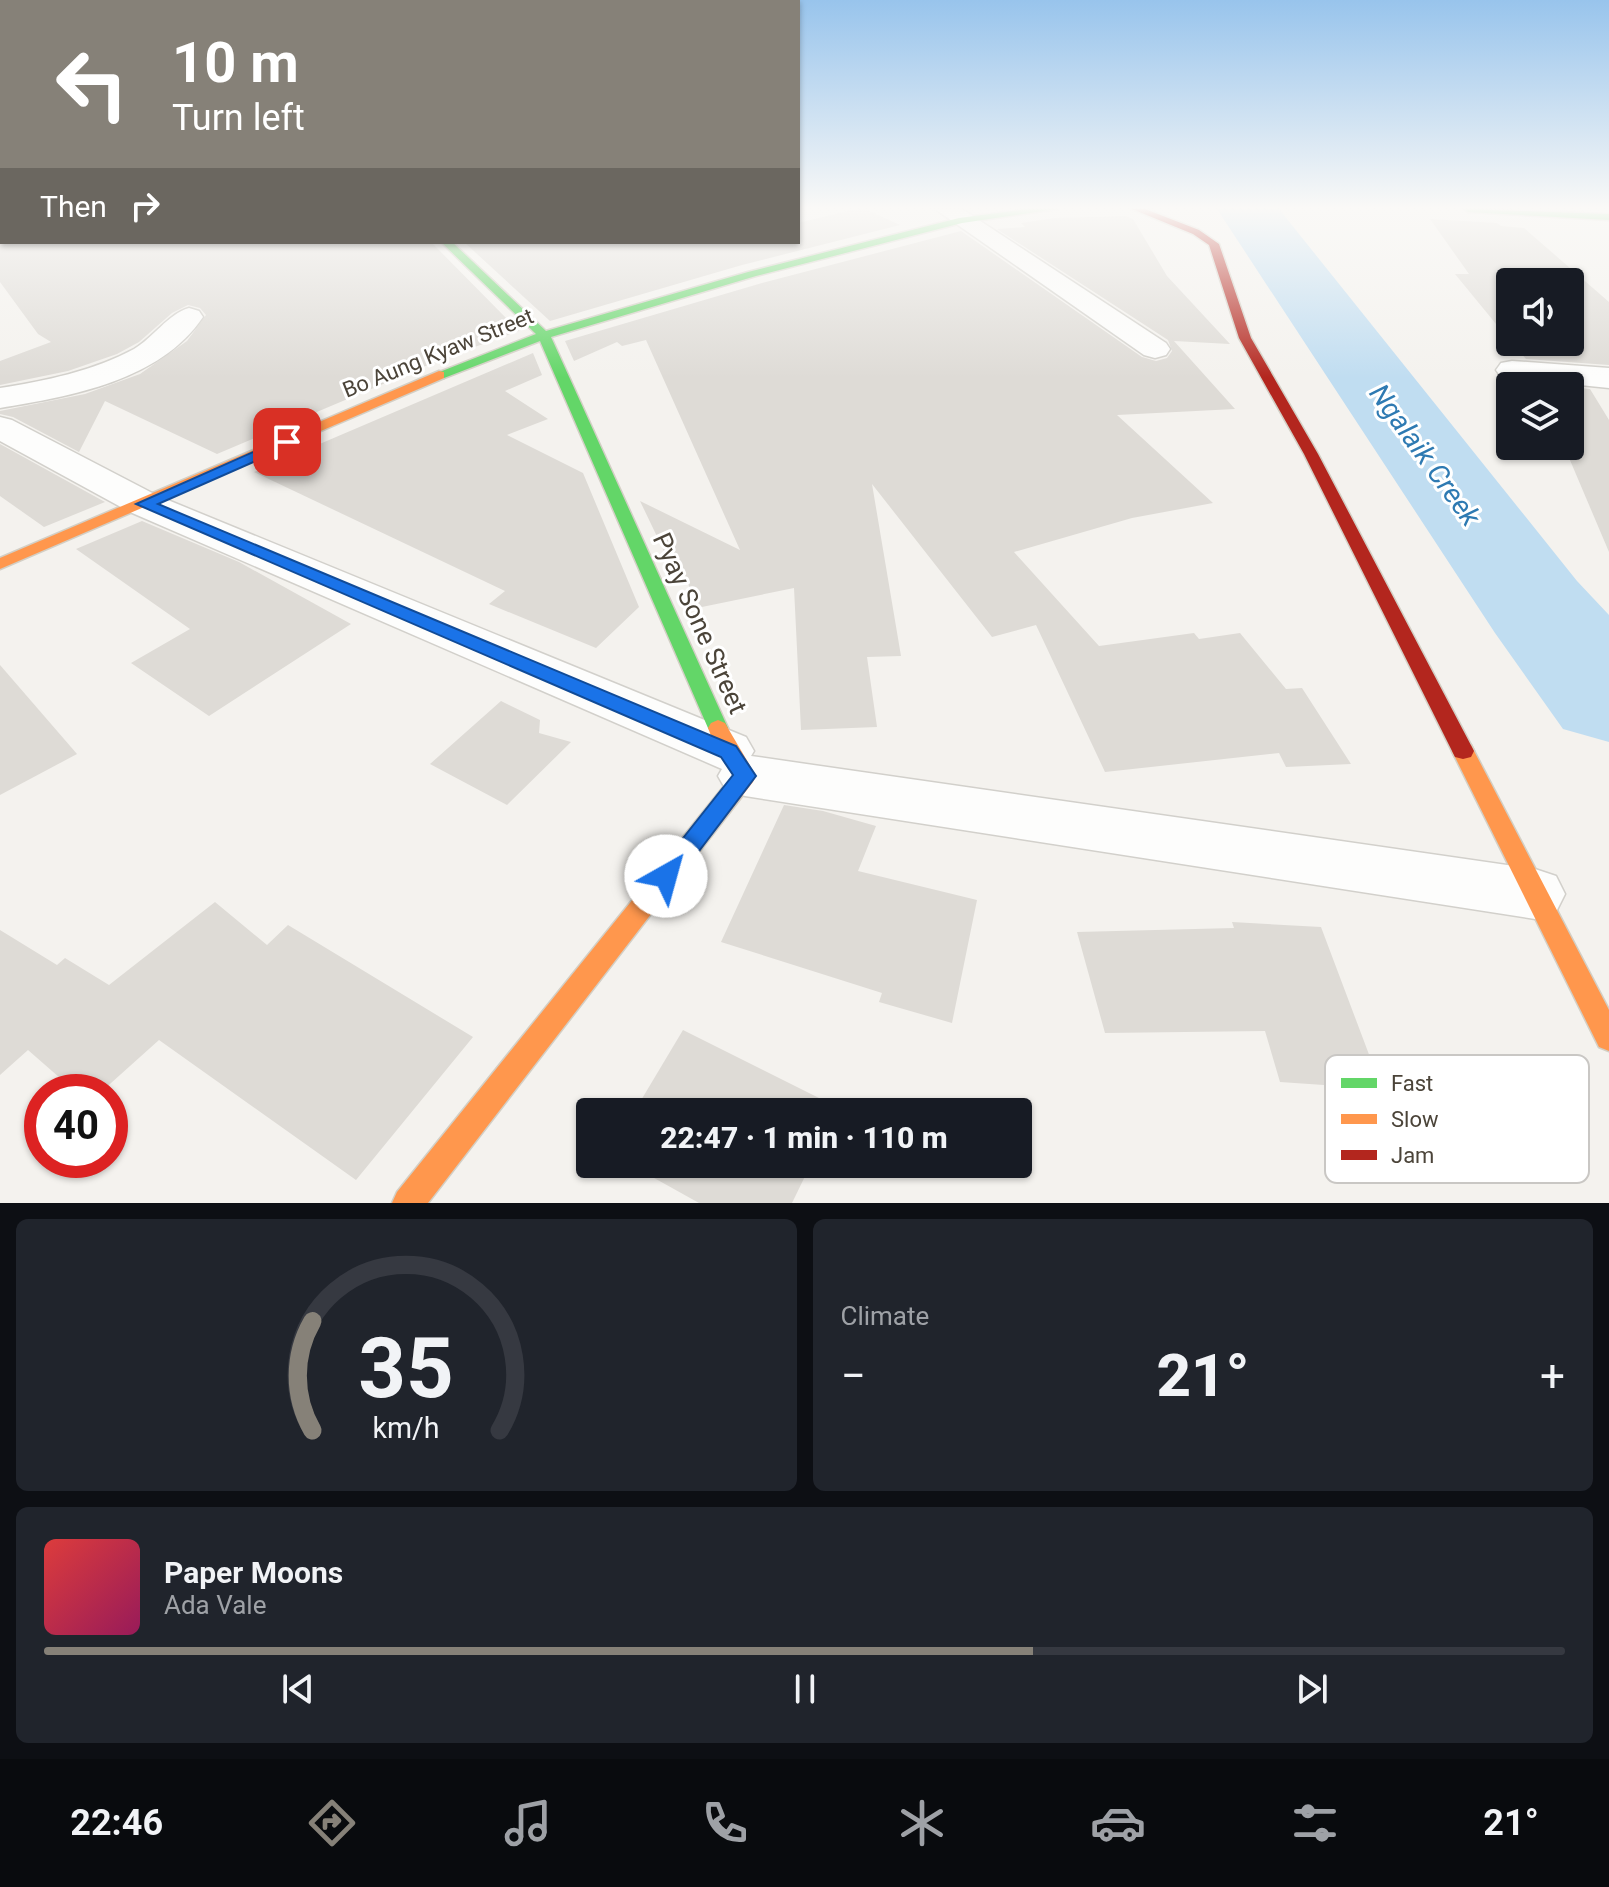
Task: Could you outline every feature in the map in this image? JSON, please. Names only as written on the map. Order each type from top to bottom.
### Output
[{"type":"street","name":"Pyay Sone Street","points":[[470,265],[544,335],[736,764]]},
{"type":"street","name":"Bo Aung Kyaw Street","points":[[0,564],[459,367],[544,335],[782,265]]},
{"type":"street","points":[[1030,265],[1155,349]]},
{"type":"street","points":[[1221,265],[1245,338],[1311,454],[1609,1038]]},
{"type":"street","points":[[0,398],[86,378],[139,356],[157,348],[189,317]]},
{"type":"street","points":[[1512,370],[1609,378]]},
{"type":"street","points":[[0,427],[144,504],[736,764],[1535,894]]},
{"type":"street","points":[[408,1203],[736,764]]},
{"type":"building","points":[[0,265],[454,265],[519,331],[447,357],[217,454],[105,401],[79,452],[13,417],[0,414],[0,411],[85,394],[140,374],[187,341],[206,315],[200,308],[188,305],[172,313],[139,342],[117,354],[68,371],[0,385],[0,361],[51,342],[38,334],[0,282]]},
{"type":"building","points":[[489,265],[742,265],[550,321]]},
{"type":"building","points":[[830,265],[1010,265],[1142,357],[1156,361],[1167,358],[1172,351],[1168,340],[1053,265],[1161,265],[1230,344],[1174,341],[1235,409],[1117,415],[1213,503],[1132,518],[1014,552],[1099,646],[1194,633],[1199,639],[1240,633],[1286,689],[1302,688],[1351,764],[1286,767],[1279,753],[1105,772],[1036,625],[992,637],[872,484],[901,656],[867,657],[877,727],[801,730],[794,588],[697,608],[682,567],[675,574],[640,501],[740,550],[646,340],[622,346],[617,342],[574,361],[565,341]]},
{"type":"building","points":[[1463,265],[1567,265],[1570,268],[1496,268],[1496,324],[1455,274],[1469,274]]},
{"type":"building","points":[[1584,280],[1609,302],[1609,365],[1526,359],[1523,356],[1584,356]]},
{"type":"building","points":[[533,353],[542,375],[505,391],[548,419],[507,435],[583,473],[639,607],[596,648],[489,604],[505,591],[254,472]]},
{"type":"building","points":[[1584,388],[1590,389],[1609,420],[1609,552],[1570,460],[1584,460]]},
{"type":"building","points":[[0,444],[105,502],[44,527],[0,496]]},
{"type":"building","points":[[142,521],[239,562],[351,624],[209,716],[131,663],[190,629],[76,549]]},
{"type":"building","points":[[0,665],[77,754],[0,795]]},
{"type":"building","points":[[501,701],[540,720],[539,733],[571,742],[507,805],[430,764]]},
{"type":"building","points":[[784,805],[823,811],[876,826],[858,871],[977,900],[952,1023],[879,1002],[882,993],[721,942]]},
{"type":"building","points":[[215,902],[267,945],[288,925],[473,1037],[356,1180],[159,1040],[121,1074],[55,1074],[28,1050],[0,1075],[0,930],[57,965],[65,958],[109,985]]},
{"type":"building","points":[[1232,922],[1321,927],[1369,1055],[1325,1055],[1325,1085],[1280,1082],[1265,1031],[1105,1033],[1077,932],[1234,928]]},
{"type":"building","points":[[683,1030],[819,1098],[642,1098]]},
{"type":"building","points":[[654,1178],[804,1178],[792,1203],[699,1203]]},
{"type":"waterway","name":"Ngalaik Creek","points":[[1288,265],[1536,607],[1609,697]]},
{"type":"traffic: fast","points":[[470,265],[544,335],[718,728]]},
{"type":"traffic: fast","points":[[439,375],[544,335],[786,265]]},
{"type":"traffic: slow","points":[[0,564],[439,375]]},
{"type":"traffic: slow","points":[[408,1203],[745,776],[728,751],[718,728]]},
{"type":"traffic: slow","points":[[1463,751],[1609,1038]]},
{"type":"traffic: jam","points":[[1221,265],[1245,338],[1311,454],[1463,751]]},
{"type":"route","points":[[287,442],[144,504],[728,751],[745,776],[666,876]]}]
